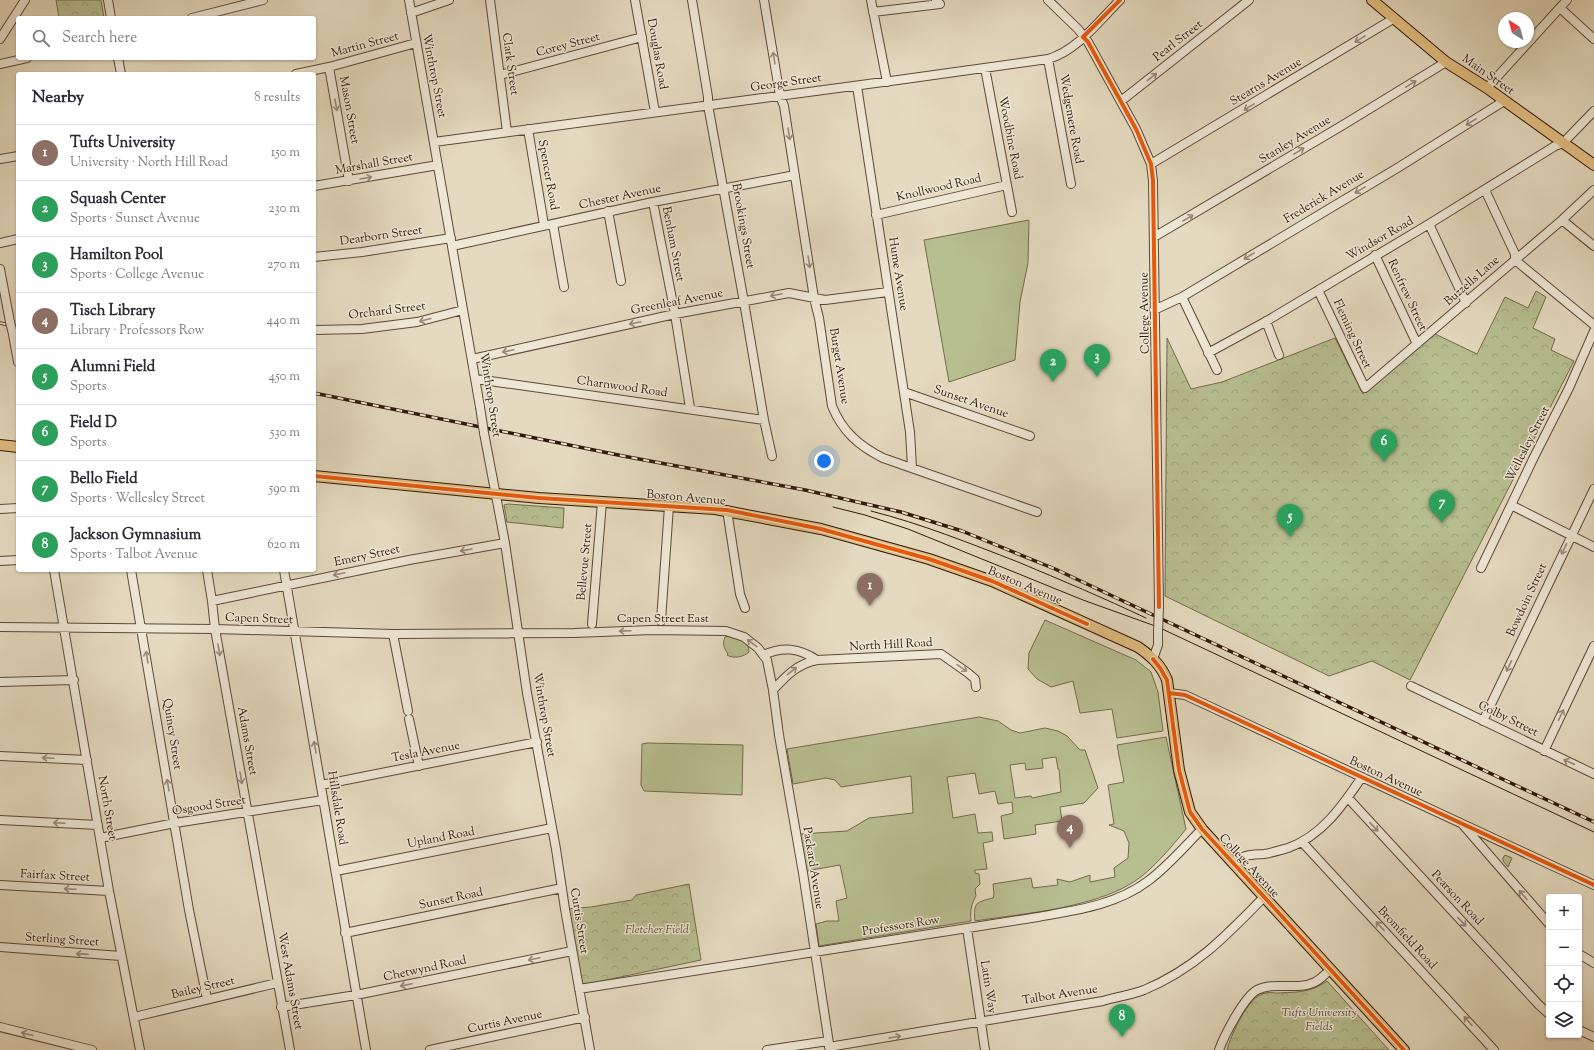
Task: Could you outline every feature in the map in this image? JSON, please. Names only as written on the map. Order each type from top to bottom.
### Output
[{"type":"main road","name":"Main Street","points":[[1372,0],[1446,62],[1487,88],[1594,164]]},
{"type":"main road","points":[[0,445],[16,447]]},
{"type":"main road","name":"Boston Avenue","points":[[316,476],[602,502],[727,510],[828,531],[951,567],[992,581],[1138,647],[1152,659]]},
{"type":"main road","name":"College Avenue","points":[[1152,659],[1164,673],[1169,693],[1179,770],[1190,812],[1202,829],[1233,864],[1404,1050]]},
{"type":"street","points":[[0,39],[25,0]]},
{"type":"street","points":[[108,0],[111,16]]},
{"type":"street","points":[[200,16],[263,0]]},
{"type":"street","name":"Winthrop Street","points":[[409,0],[476,379],[484,433],[505,543],[518,634],[546,795]]},
{"type":"street","points":[[411,14],[449,0]]},
{"type":"street","name":"Clark Street","points":[[490,0],[507,132]]},
{"type":"street","name":"Douglas Road","points":[[635,0],[655,112]]},
{"type":"street","name":"Brookings Street","points":[[692,0],[708,97],[708,105],[724,188],[764,420],[772,456]]},
{"type":"street","name":"Burget Avenue","points":[[764,0],[780,96],[784,106],[832,406],[836,415],[850,435],[865,449],[883,458],[1036,512]]},
{"type":"street","points":[[871,0],[887,82]]},
{"type":"street","points":[[873,12],[940,4],[936,0]]},
{"type":"street","name":"College Avenue","points":[[1048,0],[1088,42],[1121,101],[1151,164],[1153,181],[1159,607],[1158,645],[1152,659]]},
{"type":"street","name":"George Street","points":[[434,142],[887,82],[1048,59],[1064,53],[1084,37],[1120,0]]},
{"type":"street","name":"Pearl Street","points":[[1121,101],[1249,0]]},
{"type":"street","points":[[1487,88],[1564,2],[1594,39]]},
{"type":"street","name":"Stearns Avenue","points":[[1151,164],[1393,19]]},
{"type":"street","name":"Corey Street","points":[[500,75],[642,38]]},
{"type":"street","name":"Martin Street","points":[[305,72],[416,43]]},
{"type":"street","name":"Wedgemere Road","points":[[1048,59],[1071,184]]},
{"type":"street","points":[[0,64],[18,60]]},
{"type":"street","points":[[118,60],[121,72]]},
{"type":"street","name":"Stanley Avenue","points":[[1154,237],[1343,126],[1446,62]]},
{"type":"street","name":"Mason Street","points":[[329,67],[349,181]]},
{"type":"street","name":"Woodbine Road","points":[[985,68],[1012,212]]},
{"type":"street","name":"Hume Avenue","points":[[857,86],[910,432],[912,467]]},
{"type":"street","name":"Frederick Avenue","points":[[1154,310],[1182,297],[1399,167],[1504,101]]},
{"type":"street","name":"Windsor Road","points":[[1208,353],[1266,321],[1429,224],[1555,146],[1563,143],[1594,111]]},
{"type":"street","name":"Spencer Road","points":[[528,129],[564,287]]},
{"type":"street","points":[[0,159],[16,156]]},
{"type":"street","name":"Marshall Street","points":[[316,186],[438,165]]},
{"type":"street","name":"Chester Avenue","points":[[452,246],[608,211],[795,175]]},
{"type":"street","name":"Knollwood Road","points":[[876,215],[1007,185]]},
{"type":"street","points":[[1485,190],[1515,254],[1515,260],[1594,325]]},
{"type":"street","name":"Buzzells Lane","points":[[1365,388],[1562,220],[1594,190]]},
{"type":"street","name":"Benham Street","points":[[653,202],[675,314],[690,408]]},
{"type":"street","points":[[608,211],[621,281]]},
{"type":"street","points":[[1562,220],[1594,246]]},
{"type":"street","points":[[1429,224],[1466,303]]},
{"type":"street","name":"Dearborn Street","points":[[316,257],[362,252],[451,238]]},
{"type":"street","points":[[0,243],[16,239]]},
{"type":"street","name":"Renfrew Street","points":[[1375,256],[1417,344]]},
{"type":"street","points":[[0,269],[16,351]]},
{"type":"street","name":"Fleming Street","points":[[1318,290],[1365,388]]},
{"type":"street","name":"Greenleaf Avenue","points":[[472,359],[675,314],[744,302],[789,292],[825,300],[888,292]]},
{"type":"street","points":[[1182,297],[1217,370]]},
{"type":"street","name":"Orchard Street","points":[[316,330],[362,329],[417,322],[463,310]]},
{"type":"street","points":[[1266,321],[1279,355]]},
{"type":"street","name":"Wellesley Street","points":[[1481,568],[1570,388],[1594,331]]},
{"type":"street","name":"Charnwood Road","points":[[476,379],[690,408],[764,420]]},
{"type":"street","name":"Sunset Avenue","points":[[904,392],[1030,436]]},
{"type":"street","name":"Bowdoin Street","points":[[1483,721],[1594,489]]},
{"type":"street","name":"Bellevue Street","points":[[592,624],[602,502]]},
{"type":"street","points":[[1511,505],[1594,546]]},
{"type":"street","points":[[661,621],[669,506]]},
{"type":"street","points":[[0,509],[16,508]]},
{"type":"street","points":[[727,510],[740,594],[744,608]]},
{"type":"street","name":"Emery Street","points":[[212,601],[409,560],[505,543]]},
{"type":"street","points":[[0,561],[16,560]]},
{"type":"street","name":"North Street","points":[[54,572],[109,891],[140,1050]]},
{"type":"street","name":"Quincy Street","points":[[132,572],[188,902],[207,999]]},
{"type":"street","name":"Adams Street","points":[[206,572],[212,601],[215,629],[266,915]]},
{"type":"street","name":"Hillsdale Road","points":[[284,572],[366,1050]]},
{"type":"street","name":"Capen Street","points":[[0,627],[215,629],[393,634],[518,634]]},
{"type":"street","name":"Capen Street East","points":[[518,634],[652,630],[726,631],[744,638],[758,648],[767,660],[773,690]]},
{"type":"street","points":[[393,634],[419,766]]},
{"type":"street","points":[[1544,751],[1594,646]]},
{"type":"street","name":"North Hill Road","points":[[763,655],[788,649],[805,652],[817,660]]},
{"type":"street","name":"North Hill Road","points":[[773,690],[790,672],[799,666],[817,660],[941,654],[975,679],[976,687]]},
{"type":"street","points":[[0,682],[74,680]]},
{"type":"street","name":"Colby Street","points":[[1411,686],[1594,774]]},
{"type":"street","name":"Packard Avenue","points":[[773,690],[829,1046]]},
{"type":"street","name":"Boston Avenue","points":[[1169,693],[1185,695],[1594,885]]},
{"type":"street","name":"Tesla Avenue","points":[[321,785],[537,742]]},
{"type":"street","points":[[0,756],[86,760]]},
{"type":"street","points":[[1233,864],[1240,858],[1251,854],[1265,854],[1302,842],[1338,812],[1362,777]]},
{"type":"street","name":"Curtis Street","points":[[546,795],[590,1050]]},
{"type":"street","name":"Pearson Road","points":[[1348,798],[1546,1011]]},
{"type":"street","name":"Osgood Street","points":[[100,838],[175,824],[323,800]]},
{"type":"street","points":[[0,820],[98,825]]},
{"type":"street","points":[[1461,823],[1546,921]]},
{"type":"street","name":"Upland Road","points":[[336,871],[552,828]]},
{"type":"street","name":"Professors Row","points":[[579,989],[1038,917],[1103,904],[1127,893],[1149,880],[1202,829]]},
{"type":"street","name":"Bromfield Road","points":[[1302,842],[1494,1050]]},
{"type":"street","name":"Fairfax Street","points":[[0,885],[109,891]]},
{"type":"street","name":"Sunset Road","points":[[345,934],[562,888]]},
{"type":"street","name":"Talbot Avenue","points":[[767,1050],[829,1046],[919,1033],[1103,1000],[1143,990],[1173,976],[1203,956],[1226,936],[1264,897]]},
{"type":"street","name":"West Adams Street","points":[[266,915],[290,1050]]},
{"type":"street","name":"Latin Way","points":[[967,928],[985,1050]]},
{"type":"street","name":"Sterling Street","points":[[0,947],[121,956]]},
{"type":"street","name":"Chetwynd Road","points":[[282,1007],[356,995],[572,951]]},
{"type":"street","points":[[1582,956],[1594,963]]},
{"type":"street","points":[[1219,1050],[1230,1024],[1252,994],[1257,990],[1316,982],[1330,970]]},
{"type":"street","name":"Bailey Street","points":[[134,1017],[277,983]]},
{"type":"street","name":"Curtis Avenue","points":[[430,1050],[585,1018]]},
{"type":"street","points":[[0,1027],[92,1050]]},
{"type":"street","points":[[1582,1031],[1594,1037]]},
{"type":"green space","points":[[56,0],[101,0],[104,16],[59,16]]},
{"type":"green space","points":[[1029,220],[1028,263],[1020,302],[1015,360],[949,382],[924,240]]},
{"type":"green space","points":[[1536,291],[1546,297],[1533,328],[1555,339],[1551,350],[1574,361],[1410,680],[1372,661],[1329,676],[1165,596],[1167,338],[1191,389],[1222,382],[1335,338],[1363,394],[1433,333],[1477,354],[1505,297],[1528,308]]},
{"type":"green space","points":[[504,505],[564,508],[563,528],[507,522]]},
{"type":"green space","points":[[1045,620],[1136,660],[1151,672],[1158,692],[1163,731],[1117,738],[1112,709],[1080,713],[1073,681],[1051,687],[1037,679],[1028,669],[1029,653]]},
{"type":"green space","points":[[728,636],[745,642],[749,648],[749,652],[738,657],[727,655],[724,642],[725,637]]},
{"type":"green space","points":[[979,717],[998,721],[1011,730],[1020,733],[1045,728],[1058,731],[1067,736],[1080,750],[1085,750],[1098,788],[1084,803],[1060,807],[1062,821],[1035,825],[1036,834],[1004,839],[1001,816],[1013,813],[1012,802],[998,804],[995,791],[979,794],[975,773],[947,777],[953,818],[975,814],[978,833],[992,832],[993,841],[983,843],[987,869],[975,870],[975,873],[979,874],[980,884],[975,889],[976,896],[971,908],[971,921],[819,946],[816,924],[827,921],[839,921],[836,901],[847,898],[840,865],[806,871],[800,834],[847,831],[869,818],[913,813],[911,776],[841,787],[835,780],[826,778],[793,784],[787,749]],"holes":[[[1056,757],[1061,792],[1032,798],[1031,796],[1015,798],[1010,765],[1025,763],[1026,770],[1043,768],[1042,759]]]},
{"type":"green space","points":[[1166,737],[1186,829],[1153,866],[1142,876],[1125,887],[1085,902],[1039,912],[975,921],[975,907],[977,904],[993,898],[993,884],[1031,878],[1033,888],[1058,885],[1057,879],[1070,882],[1090,875],[1090,882],[1115,877],[1114,868],[1128,858],[1129,843],[1124,831],[1109,825],[1114,824],[1108,785],[1124,782],[1117,745]]},
{"type":"green space","points":[[642,744],[743,745],[742,795],[644,791],[641,785]]},
{"type":"green space","points":[[1505,855],[1512,858],[1508,867],[1503,861]]},
{"type":"green space","name":"Fletcher Field","points":[[689,884],[701,960],[578,986],[565,909],[591,907],[632,900],[636,895]]},
{"type":"green space","name":"Tufts University Fields","points":[[1327,981],[1389,1050],[1227,1050],[1232,1035],[1241,1017],[1252,1001],[1259,996],[1266,993],[1284,993],[1309,990]]},
{"type":"tram line","points":[[833,507],[865,515],[908,529],[1083,600],[1158,627],[1594,832]]},
{"type":"tram line","points":[[871,511],[927,528],[1018,562],[1146,618]]},
{"type":"railway","points":[[0,323],[16,327]]},
{"type":"railway","points":[[316,393],[623,456],[805,490],[901,512],[962,531],[1055,569],[1594,822]]},
{"type":"cycle path","points":[[1120,0],[1083,37],[1088,42],[1136,129],[1151,164],[1153,181],[1159,607]]},
{"type":"cycle path","points":[[316,476],[539,498],[727,510],[821,529],[929,559],[992,581],[1087,624]]},
{"type":"cycle path","points":[[1153,659],[1167,680],[1179,770],[1190,812],[1202,829],[1404,1050]]},
{"type":"cycle path","points":[[1169,693],[1185,695],[1594,885]]},
{"type":"place","name":"Hamilton Pool","points":[[1097,377]]},
{"type":"place","name":"Squash Center","points":[[1053,382]]},
{"type":"place","name":"Field D","points":[[1384,462]]},
{"type":"place","name":"Bello Field","points":[[1442,523]]},
{"type":"place","name":"Alumni Field","points":[[1290,537]]},
{"type":"place","name":"Tufts University","points":[[870,606]]},
{"type":"place","name":"Tisch Library","points":[[1070,848]]},
{"type":"place","name":"Jackson Gymnasium","points":[[1122,1037]]}]
